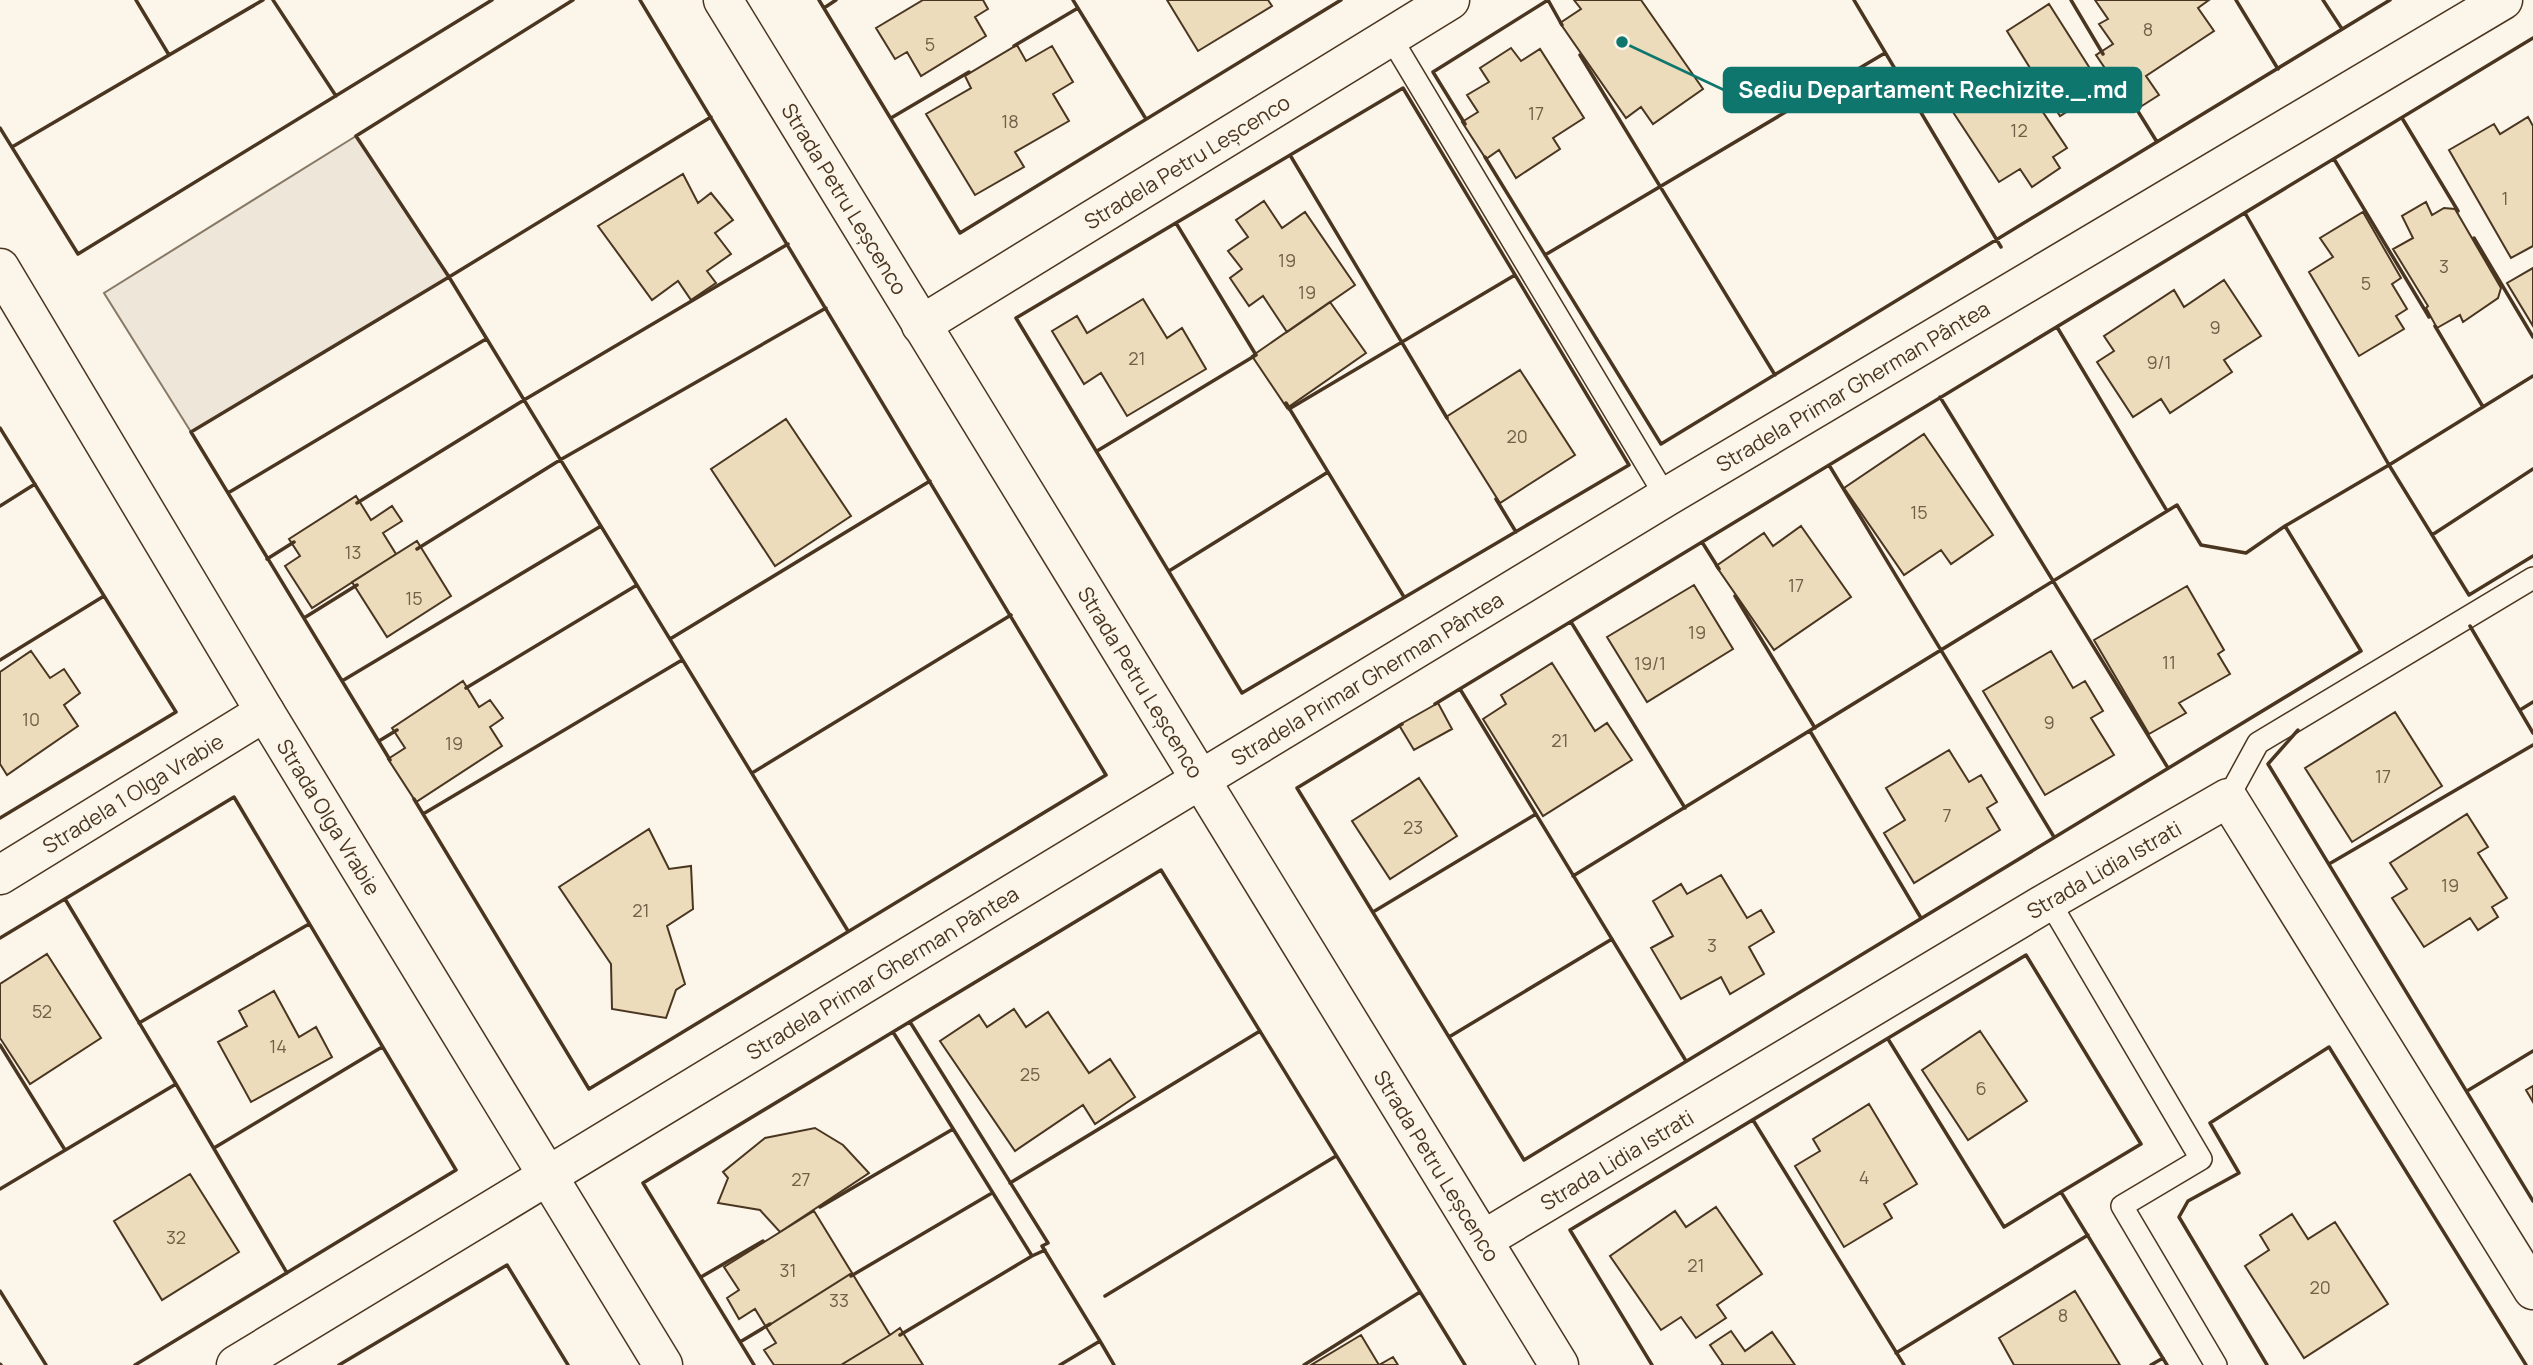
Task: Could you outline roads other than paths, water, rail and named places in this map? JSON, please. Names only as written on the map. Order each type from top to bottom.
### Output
[{"type":"street","name":"Strada Petru Leșcenco","points":[[723,0],[1559,1365]]},
{"type":"street","name":"Stradela Petru Leșcenco","points":[[921,325],[1450,0]]},
{"type":"street","name":"Stradela Primar Gherman Pântea","points":[[236,1365],[1666,498],[2503,0]]},
{"type":"street","name":"Strada Olga Vrabie","points":[[0,268],[265,712],[663,1365]]},
{"type":"street","name":"Stradela 1 Olga Vrabie","points":[[0,875],[265,712]]},
{"type":"street","name":"Strada Lidia Istrati","points":[[1483,1241],[2049,901],[2228,798]]},
{"type":"street","points":[[2228,798],[2533,1290]]},
{"type":"lane","points":[[1391,38],[1666,498]]},
{"type":"lane","points":[[2228,798],[2258,743],[2533,578]]},
{"type":"lane","points":[[2049,901],[2201,1159],[2122,1206],[2217,1365]]},
{"type":"place","name":"Sediu Departament Rechizite._.md","points":[[1622,42]]}]
